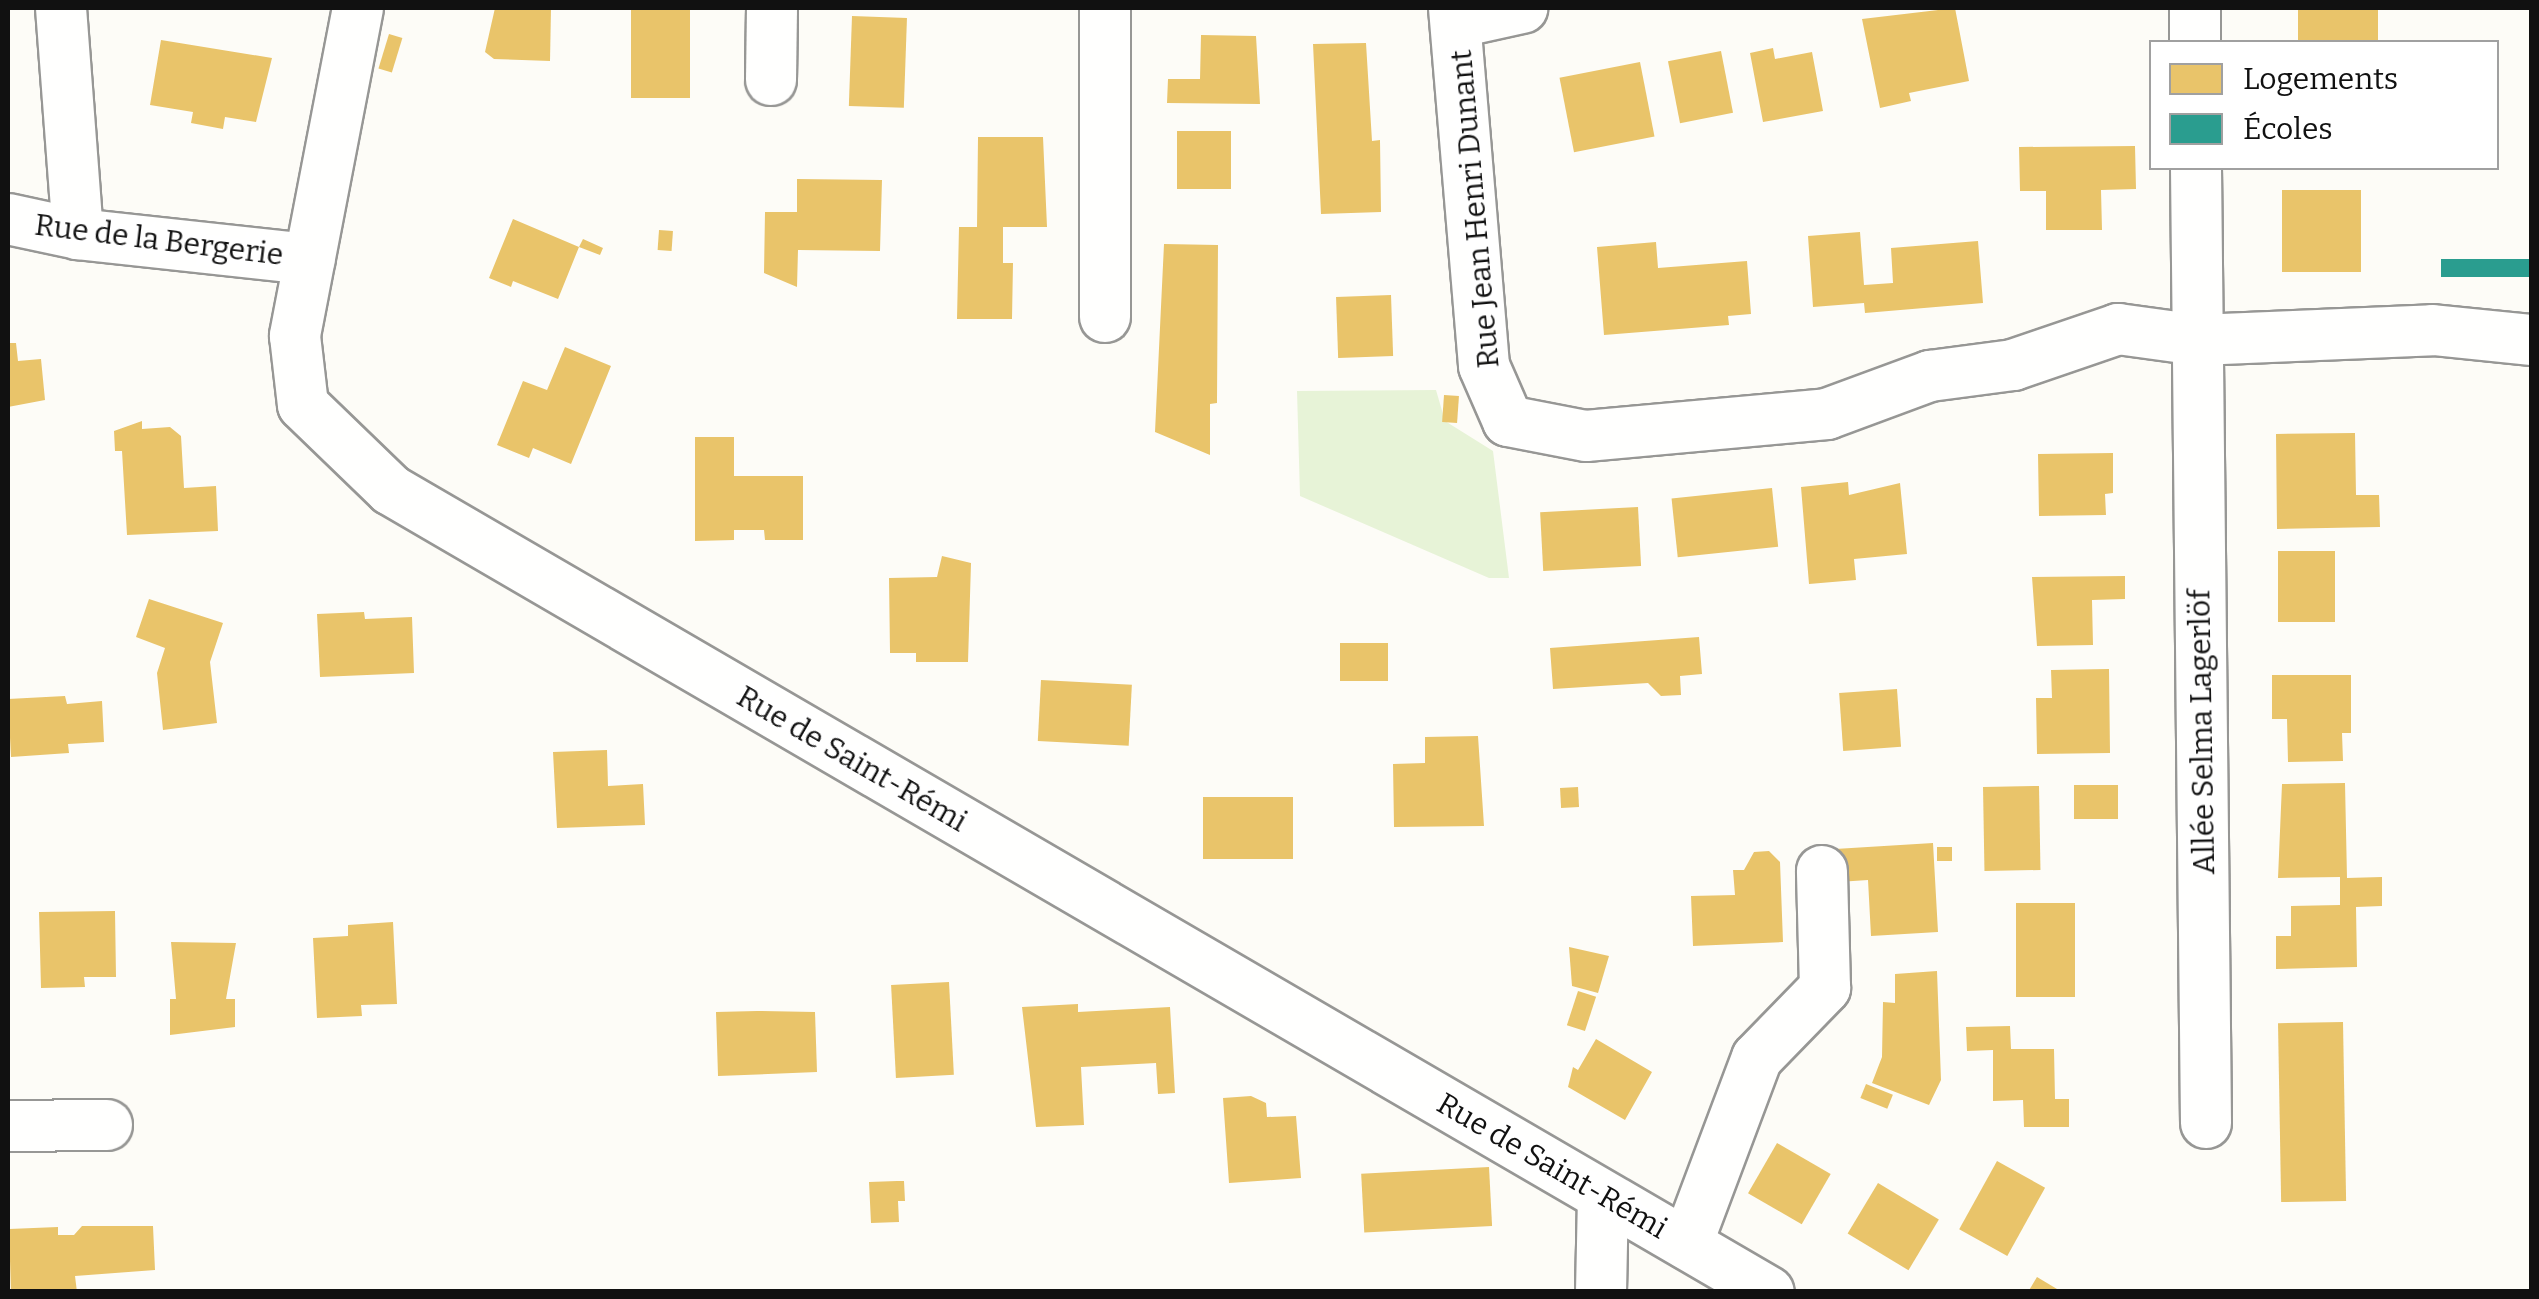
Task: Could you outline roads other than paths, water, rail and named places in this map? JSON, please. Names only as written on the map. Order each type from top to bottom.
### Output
[{"type":"street","points":[[61,8],[78,234]]},
{"type":"street","name":"Rue de Saint-Rémi","points":[[358,8],[295,336],[302,405],[390,490],[1769,1292]]},
{"type":"street","points":[[770,80],[772,8]]},
{"type":"street","points":[[1105,8],[1105,317]]},
{"type":"street","points":[[1456,14],[1522,8]]},
{"type":"street","points":[[2195,8],[2195,40]]},
{"type":"street","name":"Rue Jean Henri Dunant","points":[[1456,14],[1484,366],[1508,421],[1586,436],[1827,414],[1930,376],[2013,365],[2118,329],[2198,340]]},
{"type":"street","name":"Allée Selma Lagerlöf","points":[[2196,170],[2206,1124]]},
{"type":"street","name":"Rue de la Bergerie","points":[[8,219],[78,234],[310,260]]},
{"type":"street","points":[[2198,340],[2433,330],[2532,340]]},
{"type":"street","points":[[1688,1244],[1758,1058],[1826,988],[1822,871]]},
{"type":"street","points":[[8,1126],[106,1125]]},
{"type":"street","points":[[1601,1292],[1604,1197]]}]
